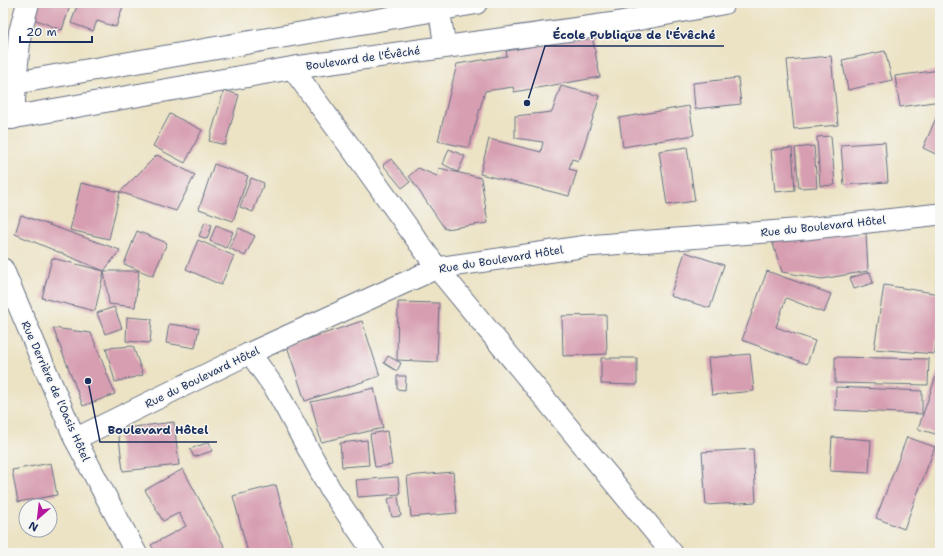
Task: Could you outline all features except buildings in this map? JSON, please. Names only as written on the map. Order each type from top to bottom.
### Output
[{"type":"main road","points":[[8,119],[9,84],[28,3]]},
{"type":"main road","points":[[9,84],[256,42],[440,6],[476,3]]},
{"type":"main road","name":"Boulevard de l'Évêché","points":[[8,119],[292,68],[612,24],[724,3]]},
{"type":"street","points":[[440,6],[445,46]]},
{"type":"street","points":[[292,68],[437,268],[672,553]]},
{"type":"street","name":"Rue du Boulevard Hôtel","points":[[75,440],[250,353],[437,268],[587,246],[805,229],[940,214]]},
{"type":"street","name":"Rue Derrière de l'Oasis Hôtel","points":[[3,269],[75,440],[136,553]]},
{"type":"street","points":[[250,353],[276,390],[330,489],[374,553]]},
{"type":"place","name":"École Publique de l'Évêché","points":[[527,103]]},
{"type":"place","name":"Boulevard Hôtel","points":[[88,381]]}]
